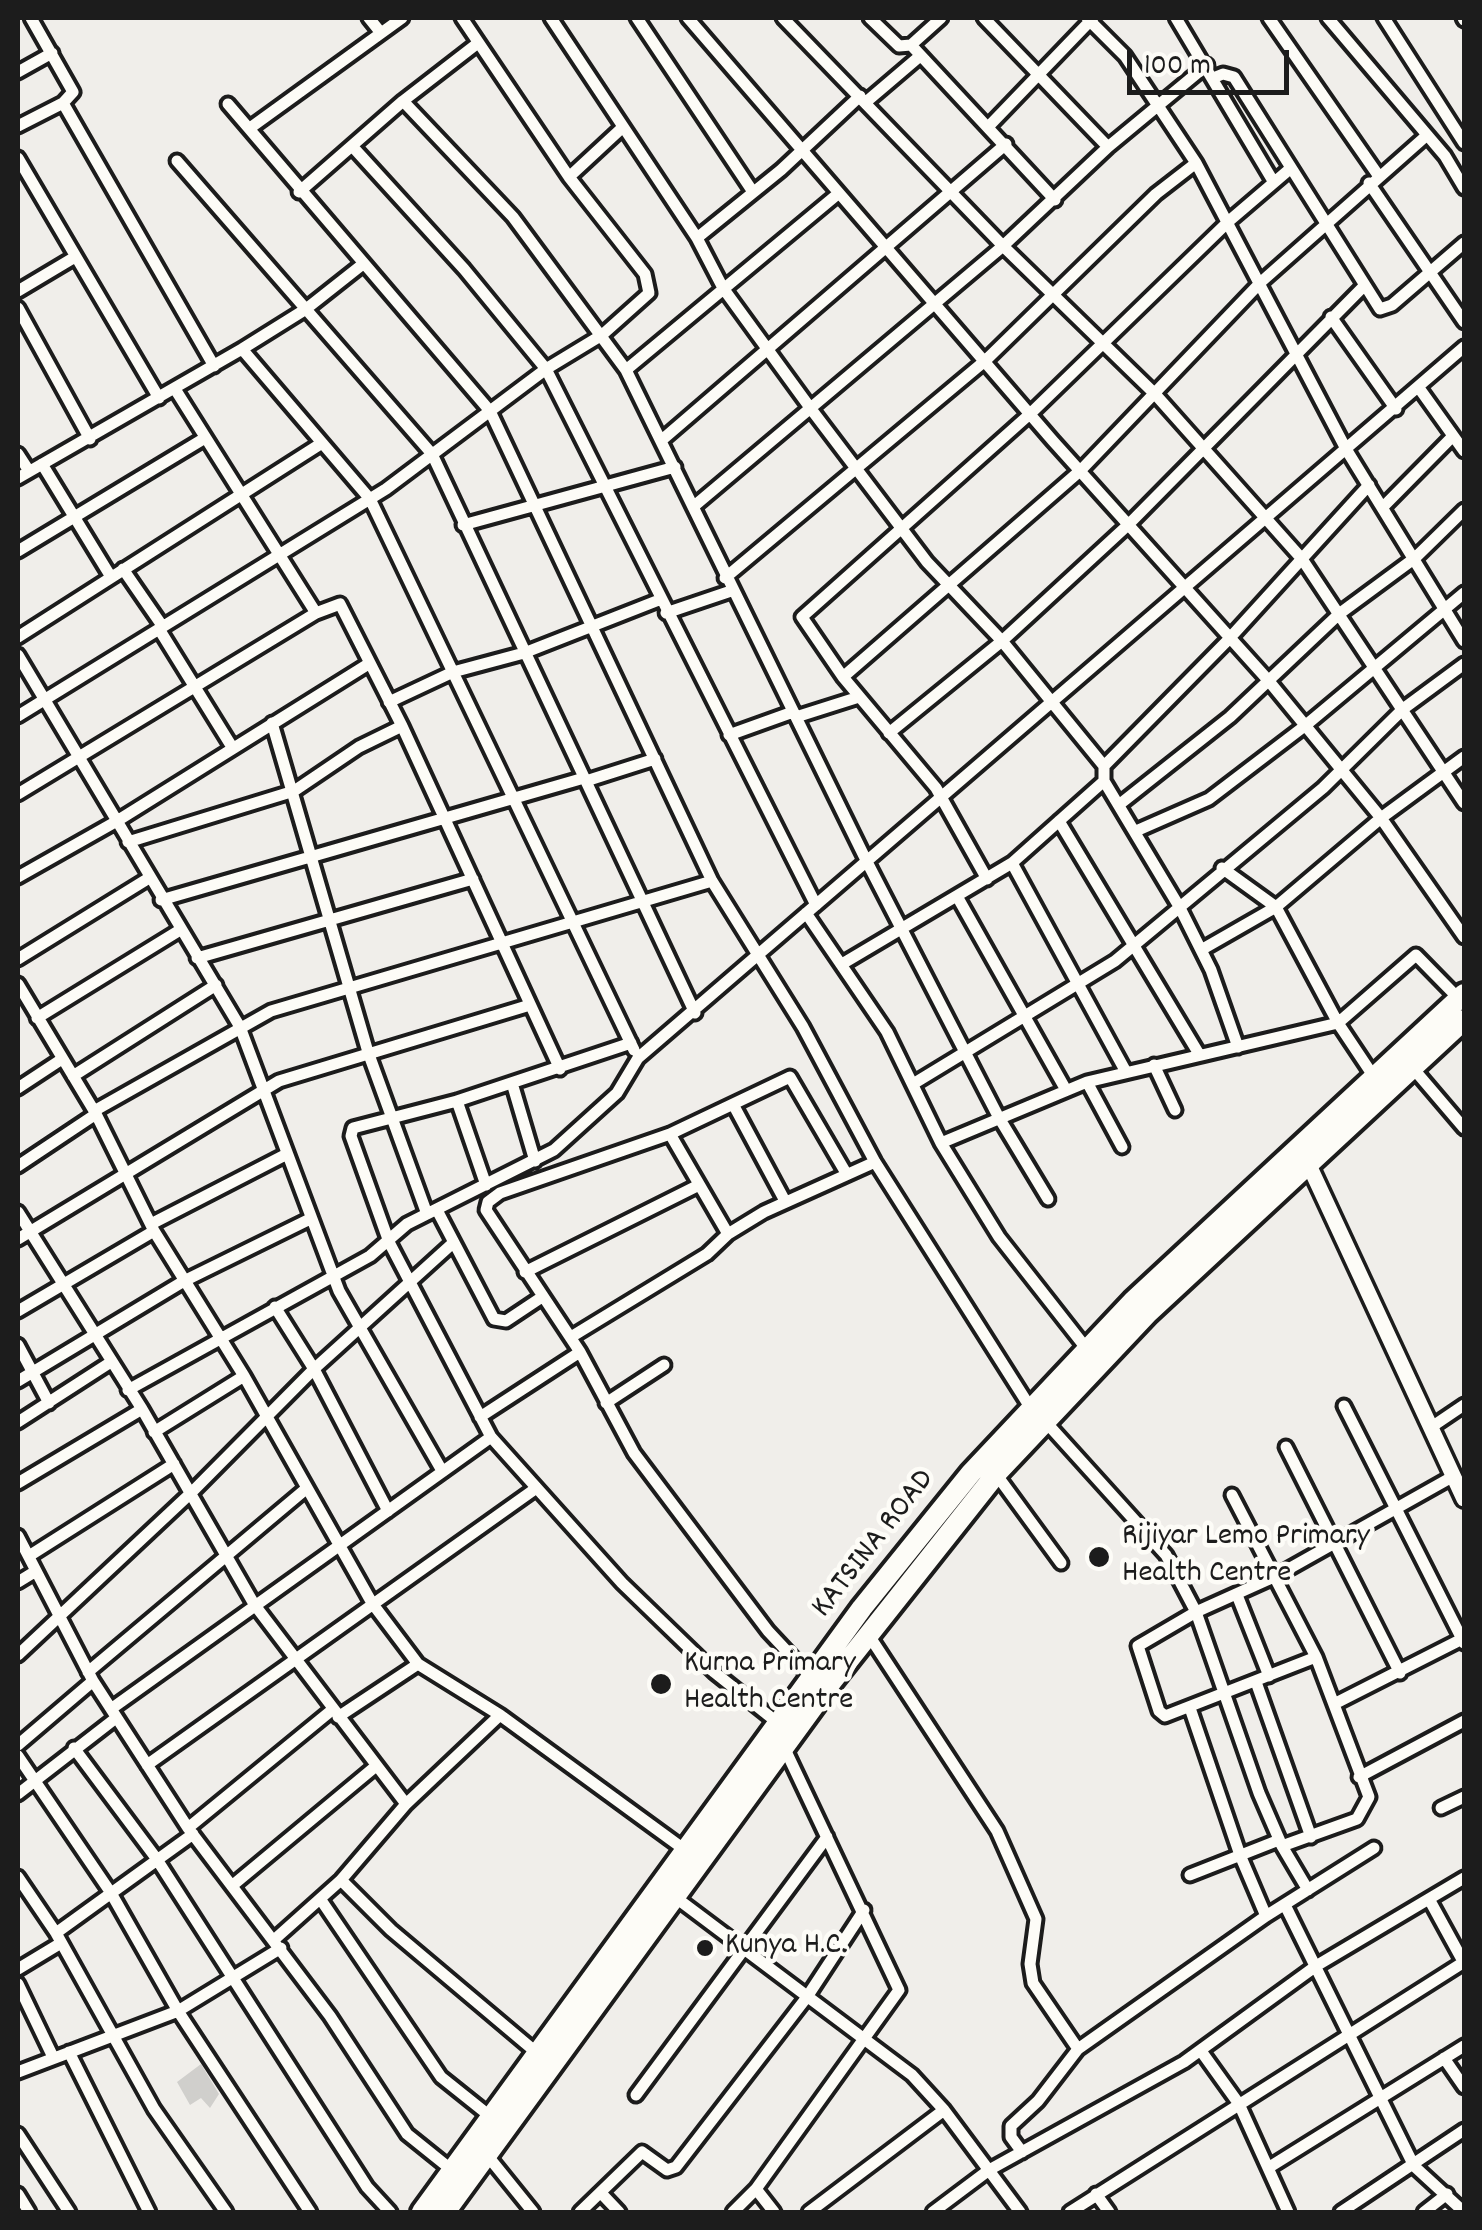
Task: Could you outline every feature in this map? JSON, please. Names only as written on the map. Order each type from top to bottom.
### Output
[{"type":"highway","name":"KATSINA ROAD","points":[[445,2212],[868,1634],[996,1474],[1086,1348],[1463,999]]},
{"type":"highway","name":"KATSINA ROAD","points":[[422,2212],[922,1531],[1037,1413],[1464,1020]]},
{"type":"street","points":[[18,125],[63,102],[73,86],[31,18]]},
{"type":"street","points":[[369,18],[382,33]]},
{"type":"street","points":[[250,128],[402,18]]},
{"type":"street","points":[[18,716],[370,499],[546,369],[602,334],[649,293],[650,282],[569,177],[462,18]]},
{"type":"street","points":[[550,18],[697,238],[724,288],[810,409],[950,586],[1002,640],[1104,766],[1104,781],[1201,950],[1225,1002],[1238,1047]]},
{"type":"street","points":[[637,18],[754,192]]},
{"type":"street","points":[[688,18],[1183,589],[1306,725],[1381,818],[1464,937]]},
{"type":"street","points":[[783,18],[1003,246],[1155,394],[1302,559],[1464,804]]},
{"type":"street","points":[[870,18],[895,44],[915,50],[1056,200]]},
{"type":"street","points":[[697,238],[863,99],[915,50],[941,18]]},
{"type":"street","points":[[984,18],[1108,147]]},
{"type":"street","points":[[1176,18],[1274,182]]},
{"type":"street","points":[[1269,18],[1464,322]]},
{"type":"street","points":[[1328,18],[1445,156],[1464,188]]},
{"type":"street","points":[[1384,18],[1464,143],[1445,156]]},
{"type":"street","points":[[990,126],[1090,19],[1125,56],[1196,163],[1298,350],[1346,449],[1464,642]]},
{"type":"street","points":[[299,192],[403,101],[478,43]]},
{"type":"street","points":[[18,72],[52,53]]},
{"type":"street","points":[[694,507],[936,304],[1056,200],[1159,102],[1207,65]]},
{"type":"street","points":[[1214,78],[1224,74],[1234,77],[1376,305],[1387,308],[1464,243]]},
{"type":"street","points":[[403,101],[513,216],[626,370],[865,858],[998,1116],[1048,1199]]},
{"type":"street","points":[[63,102],[214,366]]},
{"type":"street","points":[[228,104],[299,192],[490,410],[712,880],[759,953],[875,1162],[1037,1413],[1166,1555],[1196,1612],[1281,1844],[1308,1890]]},
{"type":"street","points":[[569,177],[622,128]]},
{"type":"street","points":[[844,677],[1081,470],[1261,282],[1426,136]]},
{"type":"street","points":[[663,439],[1006,144]]},
{"type":"street","points":[[352,146],[464,269],[546,369],[729,735],[811,909],[887,1032],[941,1143],[999,1237],[1086,1348]]},
{"type":"street","points":[[18,158],[160,398]]},
{"type":"street","points":[[177,160],[432,454],[695,1013]]},
{"type":"street","points":[[726,578],[986,360],[1055,297],[1156,194],[1196,163]]},
{"type":"street","points":[[987,879],[941,797],[859,697],[802,616],[1031,413],[1229,221],[1291,168]]},
{"type":"street","points":[[626,370],[839,193]]},
{"type":"street","points":[[18,292],[75,258]]},
{"type":"street","points":[[18,454],[24,474],[90,439],[306,309],[363,264]]},
{"type":"street","points":[[890,733],[1002,640],[1129,524],[1363,287]]},
{"type":"street","points":[[18,308],[90,439]]},
{"type":"street","points":[[1330,317],[1396,409]]},
{"type":"street","points":[[128,1390],[220,1335],[336,1275],[389,1242],[407,1224],[535,1161],[617,1094],[623,1077],[638,1058],[695,1013],[865,858],[1396,409],[1464,347]]},
{"type":"street","points":[[242,350],[370,499],[638,1058]]},
{"type":"street","points":[[175,388],[316,613]]},
{"type":"street","points":[[1419,388],[1464,451]]},
{"type":"street","points":[[1383,507],[1453,436]]},
{"type":"street","points":[[18,552],[205,438]]},
{"type":"street","points":[[18,636],[322,443]]},
{"type":"street","points":[[42,464],[111,577]]},
{"type":"street","points":[[464,524],[676,467]]},
{"type":"street","points":[[1104,766],[1228,640],[1369,485]]},
{"type":"street","points":[[1120,804],[1230,717],[1338,614],[1415,558],[1464,510]]},
{"type":"street","points":[[123,569],[232,748]]},
{"type":"street","points":[[666,614],[732,590]]},
{"type":"street","points":[[1136,831],[1181,808],[1199,806],[1306,725],[1464,593]]},
{"type":"street","points":[[389,702],[453,672],[524,653],[659,600]]},
{"type":"street","points":[[18,794],[316,613],[334,603],[340,604],[402,726],[560,1069]]},
{"type":"street","points":[[18,655],[240,1028],[266,1089],[310,1218],[336,1275],[338,1291],[441,1469]]},
{"type":"street","points":[[18,877],[117,821],[370,662]]},
{"type":"street","points":[[914,1084],[1078,987],[1132,948],[1341,769],[1403,710],[1464,664]]},
{"type":"street","points":[[729,735],[859,697]]},
{"type":"street","points":[[272,723],[368,1052],[432,1212],[494,1319],[506,1320],[542,1296]]},
{"type":"street","points":[[128,842],[294,791],[359,747],[402,726]]},
{"type":"street","points":[[1201,950],[1276,908],[1381,818],[1464,758]]},
{"type":"street","points":[[161,900],[655,759]]},
{"type":"street","points":[[842,964],[1012,863],[1104,781]]},
{"type":"street","points":[[1059,821],[1199,1054]]},
{"type":"street","points":[[1012,863],[1126,1072]]},
{"type":"street","points":[[1222,868],[1276,908],[1338,1022],[1374,1078]]},
{"type":"street","points":[[18,958],[148,878]]},
{"type":"street","points":[[198,958],[473,879]]},
{"type":"street","points":[[18,1166],[95,1113],[240,1028],[295,1002],[712,880]]},
{"type":"street","points":[[958,898],[1022,1020],[1066,1090]]},
{"type":"street","points":[[38,1018],[180,930]]},
{"type":"street","points":[[941,1143],[1087,1082],[1338,1022],[1416,955],[1463,999]]},
{"type":"street","points":[[18,984],[23,1006],[38,1018],[95,1113],[184,1282],[220,1335],[372,1603],[418,1664],[500,1715],[685,1850]]},
{"type":"street","points":[[73,1076],[216,985]]},
{"type":"street","points":[[18,1239],[266,1089],[368,1052],[530,1004]]},
{"type":"street","points":[[631,1043],[560,1069],[350,1132],[389,1242],[491,1437],[622,1583],[714,1672],[778,1723]]},
{"type":"street","points":[[18,1088],[62,1059]]},
{"type":"street","points":[[1154,1065],[1175,1110]]},
{"type":"street","points":[[1412,1066],[1464,1128]]},
{"type":"street","points":[[811,1678],[768,1631],[666,1496],[606,1404],[571,1337],[490,1222],[488,1202],[510,1189],[670,1134],[793,1078],[846,1174]]},
{"type":"street","points":[[1087,1082],[1122,1147]]},
{"type":"street","points":[[512,1083],[535,1161]]},
{"type":"street","points":[[457,1101],[486,1185]]},
{"type":"street","points":[[734,1106],[784,1201]]},
{"type":"street","points":[[670,1134],[728,1234]]},
{"type":"street","points":[[18,1311],[154,1227],[286,1154]]},
{"type":"street","points":[[571,1337],[707,1254],[728,1234],[784,1201],[875,1162]]},
{"type":"street","points":[[1308,1163],[1370,1288],[1464,1498]]},
{"type":"street","points":[[526,1272],[697,1186]]},
{"type":"street","points":[[18,1212],[192,1492],[254,1604],[406,1804]]},
{"type":"street","points":[[18,1381],[184,1282],[310,1218]]},
{"type":"street","points":[[18,1656],[192,1492],[314,1369],[453,1243]]},
{"type":"street","points":[[275,1307],[314,1369],[388,1511]]},
{"type":"street","points":[[18,1345],[49,1403]]},
{"type":"street","points":[[480,1417],[580,1352]]},
{"type":"street","points":[[18,1422],[111,1362]]},
{"type":"street","points":[[606,1404],[664,1365]]},
{"type":"street","points":[[154,1432],[244,1376]]},
{"type":"street","points":[[1334,1704],[1464,1640],[1393,1509],[1344,1406]]},
{"type":"street","points":[[1430,1428],[1464,1406]]},
{"type":"street","points":[[18,1484],[142,1409]]},
{"type":"street","points":[[18,1794],[113,1713],[254,1604],[341,1547],[441,1469],[491,1437]]},
{"type":"street","points":[[1286,1447],[1400,1673]]},
{"type":"street","points":[[28,1556],[174,1464]]},
{"type":"street","points":[[996,1474],[1061,1563]]},
{"type":"street","points":[[1316,1657],[1165,1716],[1159,1711],[1138,1646],[1196,1612],[1276,1576],[1452,1477]]},
{"type":"street","points":[[18,1745],[306,1488]]},
{"type":"street","points":[[147,1765],[534,1489]]},
{"type":"street","points":[[1190,1874],[1357,1818],[1369,1798],[1316,1657],[1232,1495]]},
{"type":"street","points":[[18,1536],[90,1677],[190,1831],[278,1944],[407,2134],[453,2171]]},
{"type":"street","points":[[18,1582],[36,1571]]},
{"type":"street","points":[[1237,1595],[1270,1676]]},
{"type":"street","points":[[868,1634],[966,1778],[1006,1848],[1036,1918],[1030,1964],[1033,1982],[1078,2049]]},
{"type":"street","points":[[18,1969],[335,1714],[418,1664]]},
{"type":"street","points":[[1256,1682],[1311,1836]]},
{"type":"street","points":[[1190,1708],[1240,1856],[1266,1916]]},
{"type":"street","points":[[18,2072],[178,2011],[232,1979],[278,1944],[341,1880],[406,1804],[500,1715]]},
{"type":"street","points":[[1360,1777],[1464,1721]]},
{"type":"street","points":[[74,1748],[156,1858],[367,2188],[390,2212]]},
{"type":"street","points":[[733,2212],[756,2189],[899,1988],[784,1748]]},
{"type":"street","points":[[18,1756],[32,1782],[111,1893],[178,2011],[310,2212]]},
{"type":"street","points":[[233,1885],[376,1766]]},
{"type":"street","points":[[1441,1808],[1464,1798]]},
{"type":"street","points":[[636,2095],[828,1838]]},
{"type":"street","points":[[1022,2152],[1011,2138],[1011,2126],[1038,2101],[1078,2049],[1266,1916],[1374,1848]]},
{"type":"street","points":[[18,1876],[58,1938],[154,2109],[226,2212]]},
{"type":"street","points":[[933,2212],[990,2170],[1201,2051],[1316,1966],[1464,1878]]},
{"type":"street","points":[[341,1880],[392,1930],[537,2054]]},
{"type":"street","points":[[675,1897],[912,2074],[944,2110],[1020,2212]]},
{"type":"street","points":[[321,1900],[441,2077],[459,2096],[491,2118]]},
{"type":"street","points":[[1070,2212],[1464,1962],[1429,1900]]},
{"type":"street","points":[[1285,1905],[1414,2166],[1464,2212]]},
{"type":"street","points":[[580,2212],[642,2152],[667,2170],[676,2166],[807,1996],[864,1910]]},
{"type":"street","points":[[18,1984],[54,2058]]},
{"type":"street","points":[[1268,2168],[1464,2046]]},
{"type":"street","points":[[1201,2051],[1239,2104],[1286,2212]]},
{"type":"street","points":[[69,2052],[149,2212]]},
{"type":"street","points":[[1444,2058],[1464,2087]]},
{"type":"street","points":[[810,2212],[944,2110]]},
{"type":"street","points":[[1340,2212],[1464,2130]]},
{"type":"street","points":[[18,2134],[69,2212]]},
{"type":"street","points":[[486,2155],[533,2212]]},
{"type":"street","points":[[756,2189],[774,2212]]},
{"type":"street","points":[[601,2193],[620,2212]]},
{"type":"street","points":[[18,2194],[28,2212]]},
{"type":"street","points":[[1096,2194],[1109,2212]]},
{"type":"street","points":[[1424,2212],[1447,2194]]},
{"type":"shaded area","points":[[201,2064],[219,2094],[210,2108],[201,2098],[190,2105],[177,2082]]},
{"type":"place","name":"Rijiyar Lemo Primary Health Centre","points":[[1099,1557]]},
{"type":"place","name":"Kurna Primary Health Centre","points":[[661,1684]]},
{"type":"place","name":"Kunya H.C.","points":[[705,1948]]}]
